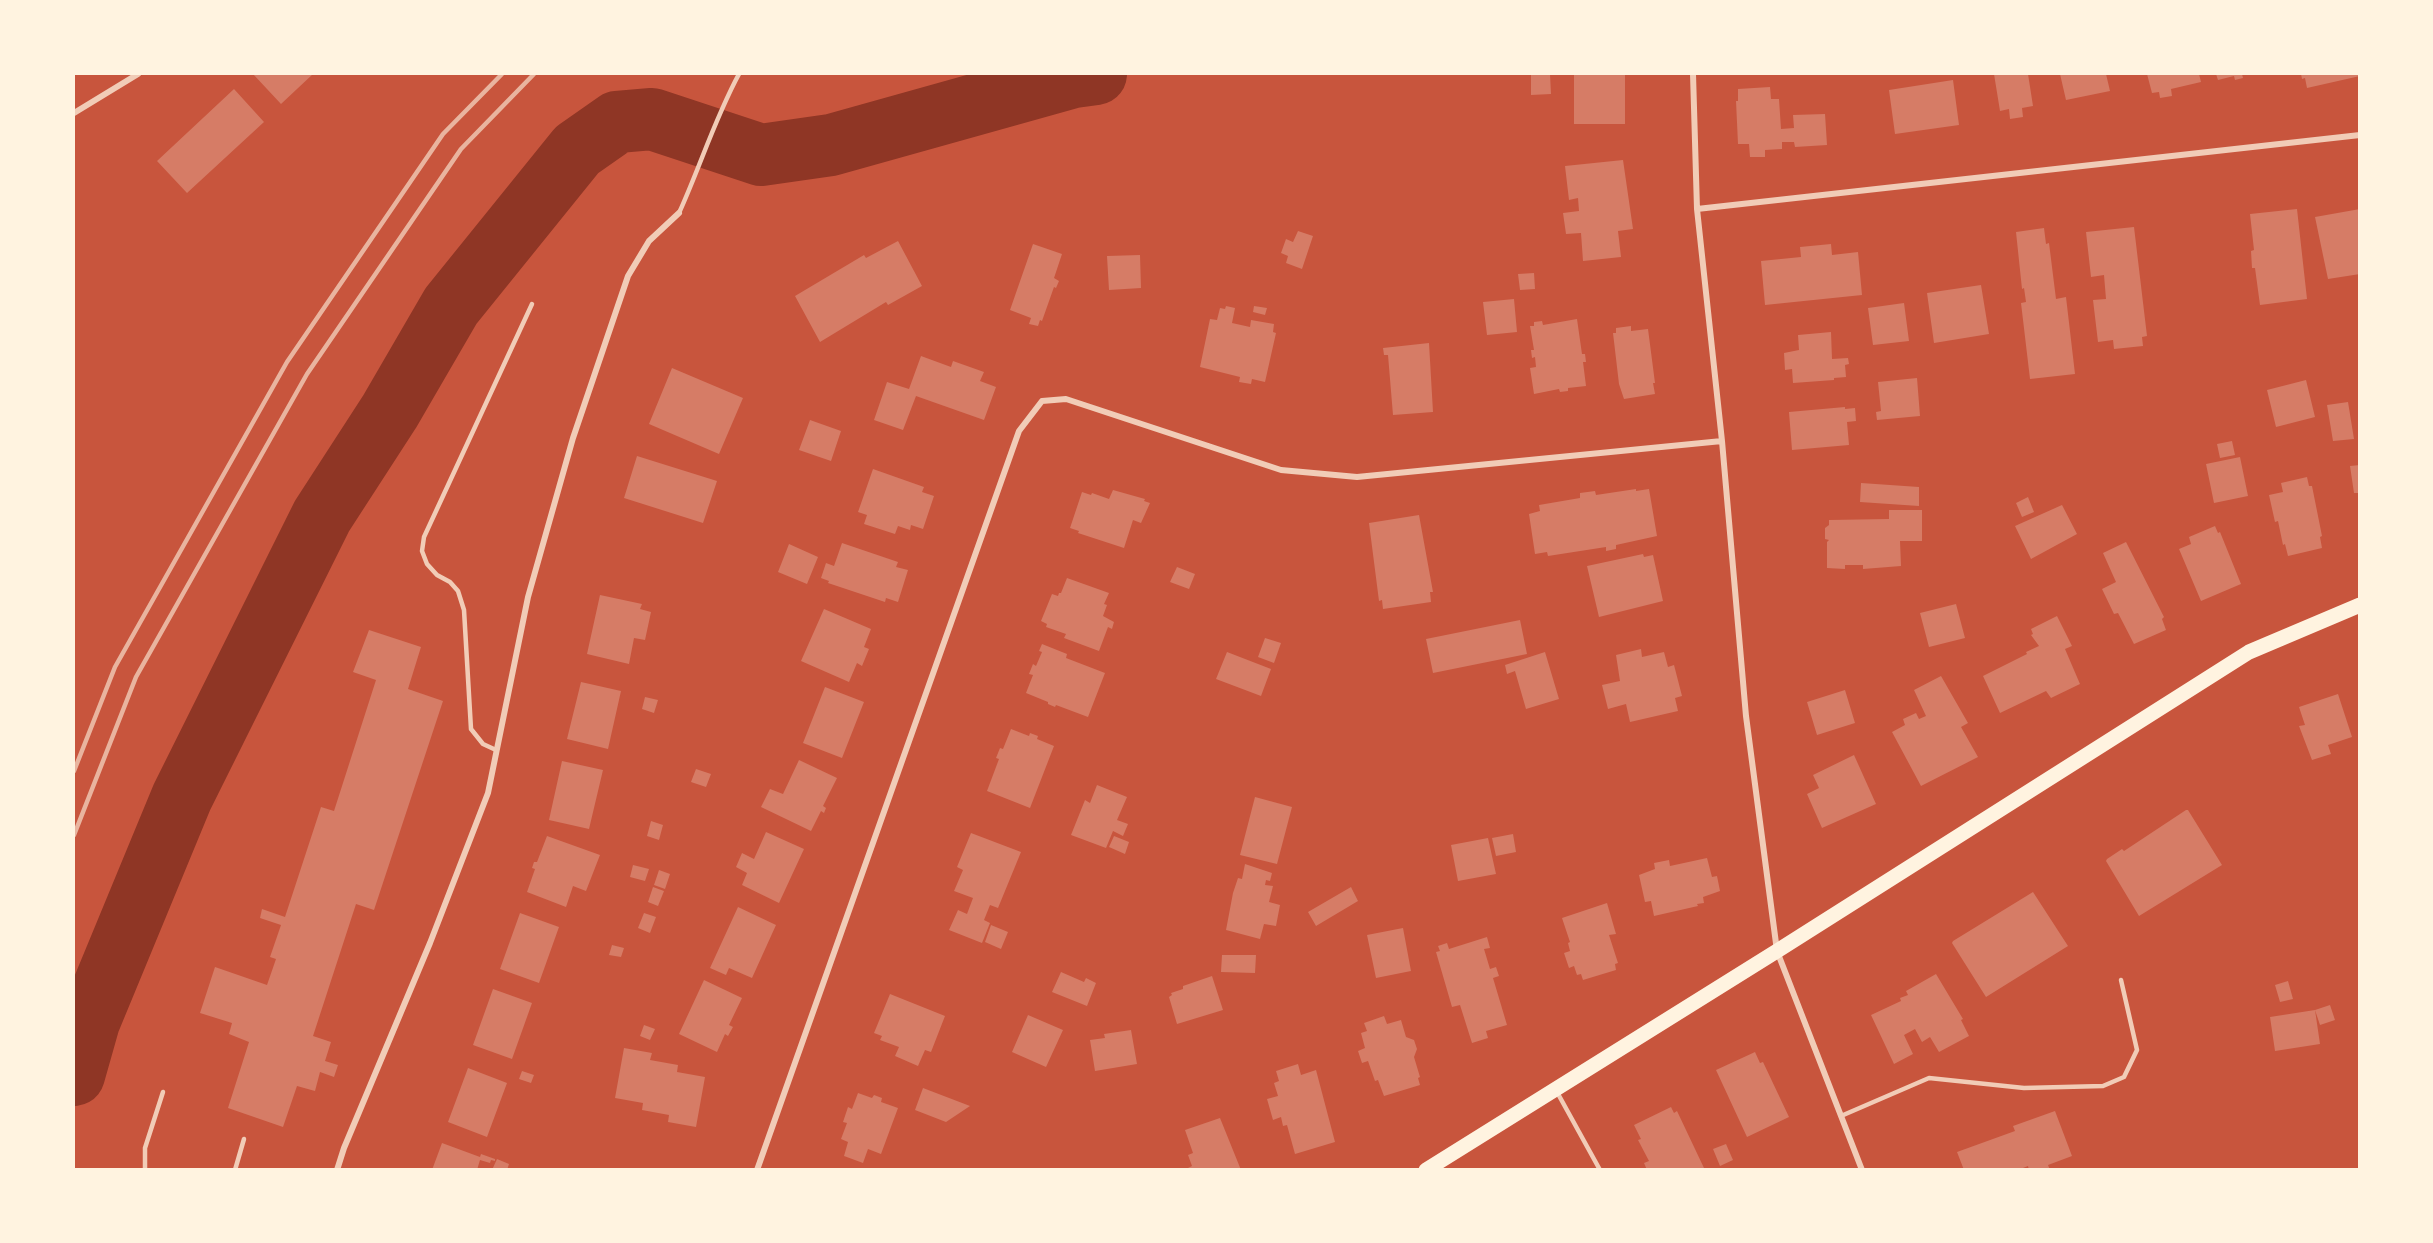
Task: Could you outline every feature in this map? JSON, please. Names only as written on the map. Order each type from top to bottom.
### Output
[{"type":"main road","points":[[1426,1170],[2249,652],[2360,605]]},
{"type":"street","points":[[74,113],[138,74]]},
{"type":"street","points":[[1693,74],[1697,209],[1722,441],[1746,717],[1777,951],[1862,1170]]},
{"type":"street","points":[[1697,209],[2360,135]]},
{"type":"street","points":[[337,1170],[344,1148],[430,943],[488,793],[528,597],[573,438],[628,276],[649,241],[679,213]]},
{"type":"street","points":[[757,1170],[1019,431],[1042,401],[1066,399],[1281,470],[1357,477],[1722,441]]},
{"type":"lane","points":[[679,213],[696,177],[725,100],[739,74]]},
{"type":"lane","points":[[496,750],[483,744],[471,729],[468,652],[462,600],[450,582],[437,575],[427,564],[422,551],[424,537],[532,304]]},
{"type":"lane","points":[[1841,1116],[1929,1078],[2024,1088],[2103,1086],[2124,1077],[2137,1050],[2121,980]]},
{"type":"lane","points":[[1556,1089],[1600,1170]]},
{"type":"lane","points":[[145,1170],[145,1148],[163,1092]]},
{"type":"lane","points":[[235,1170],[244,1139]]},
{"type":"building","points":[[253,74],[313,74],[281,104]]},
{"type":"building","points":[[1531,74],[1550,74],[1551,94],[1531,95]]},
{"type":"building","points":[[1574,74],[1625,74],[1625,124],[1574,124]]},
{"type":"building","points":[[1994,74],[2028,74],[2033,106],[2022,108],[2023,117],[2010,119],[2009,109],[2000,111]]},
{"type":"building","points":[[2060,74],[2106,74],[2110,91],[2066,100]]},
{"type":"building","points":[[2147,74],[2199,74],[2201,82],[2171,89],[2172,96],[2160,98],[2159,92],[2152,93]]},
{"type":"building","points":[[2216,74],[2242,74],[2243,78],[2235,80],[2234,76],[2218,80]]},
{"type":"building","points":[[2301,74],[2360,74],[2360,76],[2307,88],[2305,78],[2302,79]]},
{"type":"building","points":[[1953,80],[1959,125],[1895,134],[1889,90]]},
{"type":"building","points":[[1770,87],[1771,99],[1779,99],[1781,129],[1794,128],[1793,115],[1825,114],[1827,145],[1795,147],[1794,142],[1782,142],[1782,149],[1765,150],[1765,157],[1750,157],[1749,144],[1738,144],[1736,101],[1738,101],[1738,89]]},
{"type":"building","points":[[234,89],[264,122],[187,193],[157,161]]},
{"type":"building","points":[[1623,160],[1633,229],[1618,231],[1621,257],[1583,261],[1581,233],[1566,234],[1563,213],[1579,211],[1578,198],[1569,200],[1565,166]]},
{"type":"building","points":[[2297,209],[2307,299],[2260,305],[2255,268],[2252,268],[2251,251],[2254,250],[2250,214]]},
{"type":"building","points":[[2360,209],[2360,274],[2328,279],[2315,217]]},
{"type":"building","points":[[2134,227],[2147,336],[2142,337],[2143,346],[2114,349],[2113,340],[2098,342],[2093,300],[2106,299],[2104,275],[2091,277],[2086,232]]},
{"type":"building","points":[[2044,228],[2046,244],[2049,243],[2056,299],[2066,297],[2075,374],[2030,379],[2021,303],[2026,302],[2024,288],[2022,289],[2016,232]]},
{"type":"building","points":[[1298,231],[1313,236],[1302,269],[1286,263],[1288,256],[1281,253],[1286,239],[1293,242]]},
{"type":"building","points":[[898,241],[922,286],[888,305],[886,302],[820,342],[795,296],[864,255],[866,258]]},
{"type":"building","points":[[1033,244],[1062,254],[1054,278],[1059,281],[1056,288],[1054,287],[1042,321],[1040,320],[1038,326],[1029,324],[1031,318],[1010,310]]},
{"type":"building","points":[[1831,244],[1832,255],[1858,252],[1862,295],[1765,305],[1761,261],[1801,257],[1800,247]]},
{"type":"building","points":[[1140,255],[1141,288],[1109,290],[1107,256]]},
{"type":"building","points":[[1534,273],[1535,289],[1520,290],[1518,274]]},
{"type":"building","points":[[1981,285],[1989,334],[1934,343],[1927,293]]},
{"type":"building","points":[[1514,299],[1517,332],[1487,335],[1483,302]]},
{"type":"building","points":[[1904,303],[1909,341],[1873,345],[1868,308]]},
{"type":"building","points":[[1226,306],[1235,308],[1232,323],[1250,327],[1251,320],[1274,324],[1273,332],[1276,333],[1265,382],[1252,379],[1251,384],[1239,382],[1240,377],[1200,367],[1210,319],[1217,320],[1220,308],[1225,309]]},
{"type":"building","points":[[1254,306],[1267,308],[1265,315],[1253,312]]},
{"type":"building","points":[[1577,319],[1582,354],[1585,354],[1586,362],[1583,362],[1586,386],[1568,388],[1568,391],[1560,392],[1559,389],[1534,394],[1530,368],[1536,367],[1535,357],[1532,358],[1531,350],[1534,350],[1530,326],[1534,326],[1534,322],[1542,321],[1543,325]]},
{"type":"building","points":[[1631,326],[1631,331],[1648,329],[1655,394],[1624,399],[1619,384],[1613,333],[1616,333],[1616,328]]},
{"type":"building","points":[[1831,332],[1832,359],[1848,358],[1849,364],[1845,365],[1846,377],[1793,383],[1792,369],[1785,370],[1784,353],[1799,350],[1798,335]]},
{"type":"building","points":[[1429,343],[1433,412],[1393,415],[1388,355],[1384,355],[1383,348]]},
{"type":"building","points":[[921,356],[951,367],[953,361],[984,372],[980,381],[996,387],[984,420],[916,396],[903,430],[874,420],[887,382],[909,389]]},
{"type":"building","points":[[672,368],[743,398],[719,454],[649,424]]},
{"type":"building","points":[[1917,378],[1920,416],[1877,420],[1876,412],[1881,411],[1878,382]]},
{"type":"building","points":[[2306,380],[2315,417],[2276,427],[2267,390]]},
{"type":"building","points":[[2348,402],[2354,439],[2333,441],[2327,405]]},
{"type":"building","points":[[1845,407],[1845,409],[1855,408],[1856,421],[1847,422],[1849,445],[1792,450],[1789,412]]},
{"type":"building","points":[[810,420],[841,431],[831,461],[799,450]]},
{"type":"building","points":[[2232,441],[2235,455],[2220,458],[2217,444]]},
{"type":"building","points":[[637,456],[717,481],[703,523],[624,498]]},
{"type":"building","points":[[2240,457],[2248,496],[2214,503],[2206,464]]},
{"type":"building","points":[[2360,465],[2360,493],[2354,493],[2350,466]]},
{"type":"building","points":[[873,469],[924,487],[922,492],[934,496],[923,529],[911,525],[910,530],[898,526],[895,534],[864,524],[867,515],[858,512]]},
{"type":"building","points":[[2307,477],[2309,486],[2312,486],[2322,536],[2320,537],[2322,548],[2288,556],[2278,521],[2275,522],[2269,495],[2283,492],[2281,483]]},
{"type":"building","points":[[1861,483],[1919,487],[1919,506],[1860,502]]},
{"type":"building","points":[[1636,489],[1636,491],[1649,489],[1657,536],[1616,545],[1616,549],[1606,551],[1606,547],[1548,556],[1547,552],[1535,554],[1529,514],[1540,511],[1539,505],[1580,498],[1580,493],[1595,491],[1596,495]]},
{"type":"building","points":[[1113,490],[1145,499],[1144,501],[1150,503],[1141,523],[1133,520],[1124,548],[1078,533],[1079,531],[1070,528],[1082,492],[1109,499]]},
{"type":"building","points":[[2028,497],[2034,512],[2022,517],[2016,503]]},
{"type":"building","points":[[2062,505],[2077,534],[2031,559],[2015,526]]},
{"type":"building","points":[[1889,510],[1922,510],[1922,541],[1900,541],[1901,566],[1863,569],[1863,565],[1845,565],[1845,569],[1827,568],[1827,542],[1829,540],[1825,539],[1825,528],[1829,525],[1829,520],[1889,519]]},
{"type":"building","points":[[1419,515],[1433,592],[1430,592],[1431,602],[1383,609],[1382,600],[1379,601],[1369,523]]},
{"type":"building","points":[[2215,526],[2218,533],[2220,532],[2241,584],[2201,601],[2179,549],[2191,544],[2189,537]]},
{"type":"building","points":[[2126,542],[2164,617],[2162,619],[2166,630],[2134,644],[2118,613],[2114,614],[2102,589],[2116,582],[2103,553]]},
{"type":"building","points":[[842,543],[898,562],[896,567],[908,570],[898,602],[886,598],[885,602],[828,583],[829,581],[821,578],[826,563],[834,566]]},
{"type":"building","points":[[789,544],[818,557],[807,584],[778,572]]},
{"type":"building","points":[[1643,554],[1644,557],[1653,555],[1663,601],[1599,617],[1587,566]]},
{"type":"building","points":[[1177,567],[1195,574],[1189,589],[1170,582]]},
{"type":"building","points":[[1067,578],[1109,593],[1104,604],[1107,605],[1103,616],[1114,622],[1112,629],[1108,627],[1099,651],[1064,638],[1066,634],[1046,627],[1047,624],[1041,621],[1052,594],[1058,596],[1061,593]]},
{"type":"building","points":[[600,595],[642,604],[640,609],[651,612],[645,640],[634,638],[629,664],[587,654]]},
{"type":"building","points":[[1956,604],[1965,638],[1929,647],[1920,613]]},
{"type":"building","points":[[824,609],[871,629],[864,647],[869,649],[862,666],[857,663],[849,682],[801,661]]},
{"type":"building","points":[[2057,616],[2072,646],[2065,649],[2080,684],[2051,698],[2046,691],[2000,713],[1983,676],[2039,646],[2031,635],[2033,634],[2031,629]]},
{"type":"building","points":[[1520,620],[1527,654],[1433,673],[1426,639]]},
{"type":"building","points":[[369,630],[421,647],[408,689],[443,701],[374,910],[356,904],[313,1036],[331,1042],[325,1061],[338,1065],[334,1077],[320,1072],[315,1091],[297,1086],[283,1127],[228,1108],[249,1042],[229,1034],[232,1023],[200,1013],[215,967],[267,985],[276,959],[270,957],[281,925],[260,918],[262,909],[285,917],[321,807],[334,811],[376,680],[353,672]]},
{"type":"building","points":[[1265,638],[1281,643],[1274,663],[1258,657]]},
{"type":"building","points":[[1042,644],[1067,654],[1066,658],[1105,673],[1088,717],[1056,705],[1055,707],[1026,693],[1033,675],[1029,674],[1033,664],[1036,666],[1042,652],[1039,651]]},
{"type":"building","points":[[1641,649],[1642,657],[1664,652],[1668,667],[1674,665],[1682,696],[1675,698],[1678,711],[1630,722],[1626,704],[1608,709],[1602,685],[1620,681],[1616,655]]},
{"type":"building","points":[[1227,652],[1271,669],[1261,696],[1216,679]]},
{"type":"building","points":[[1545,652],[1559,699],[1526,709],[1515,671],[1507,674],[1505,665]]},
{"type":"building","points":[[1941,676],[1968,723],[1961,727],[1978,757],[1921,786],[1892,732],[1905,725],[1903,719],[1916,713],[1919,719],[1926,716],[1914,690]]},
{"type":"building","points":[[581,682],[621,691],[608,749],[567,739]]},
{"type":"building","points":[[825,687],[864,702],[842,758],[803,743]]},
{"type":"building","points":[[1845,690],[1855,723],[1817,735],[1807,702]]},
{"type":"building","points":[[2338,694],[2352,737],[2328,745],[2331,754],[2312,760],[2299,726],[2305,725],[2299,707]]},
{"type":"building","points":[[645,697],[658,700],[654,713],[642,709]]},
{"type":"building","points":[[1011,729],[1029,736],[1030,733],[1038,736],[1037,739],[1054,746],[1030,808],[987,791],[999,759],[996,758],[1000,748],[1003,749]]},
{"type":"building","points":[[1854,755],[1876,804],[1822,828],[1807,794],[1819,788],[1813,775]]},
{"type":"building","points":[[799,760],[837,778],[823,806],[826,808],[824,813],[821,811],[811,831],[761,807],[770,789],[783,794]]},
{"type":"building","points":[[562,761],[603,770],[589,829],[549,820]]},
{"type":"building","points":[[696,769],[711,774],[706,787],[691,782]]},
{"type":"building","points":[[1097,785],[1127,797],[1117,820],[1128,824],[1123,836],[1113,831],[1106,848],[1071,835],[1085,800],[1090,803]]},
{"type":"building","points":[[1255,797],[1292,807],[1277,864],[1240,855]]},
{"type":"building","points":[[2186,810],[2222,865],[2139,916],[2106,861]]},
{"type":"building","points":[[651,821],[663,825],[659,840],[647,836]]},
{"type":"building","points":[[766,832],[804,849],[779,903],[742,885],[747,873],[736,867],[742,853],[754,859]]},
{"type":"building","points":[[971,833],[1021,852],[998,908],[990,905],[984,920],[990,923],[982,943],[949,930],[958,910],[967,914],[973,898],[954,891],[963,870],[957,867]]},
{"type":"building","points":[[1513,834],[1516,852],[1496,856],[1492,838]]},
{"type":"building","points":[[547,836],[600,855],[586,891],[573,886],[566,907],[527,892],[535,869],[532,868],[534,862],[537,862]]},
{"type":"building","points":[[1114,836],[1129,842],[1125,854],[1109,847]]},
{"type":"building","points":[[1488,838],[1496,874],[1458,881],[1451,845]]},
{"type":"building","points":[[1707,858],[1712,877],[1717,876],[1720,891],[1703,897],[1704,903],[1697,904],[1698,906],[1654,916],[1651,901],[1645,902],[1639,875],[1655,869],[1654,863],[1669,860],[1670,866]]},
{"type":"building","points":[[1245,864],[1272,873],[1270,881],[1266,880],[1265,885],[1273,886],[1269,902],[1280,905],[1276,926],[1264,924],[1260,939],[1226,930],[1233,893],[1238,878],[1242,879]]},
{"type":"building","points":[[633,865],[649,869],[645,881],[630,877]]},
{"type":"building","points":[[659,870],[670,874],[665,889],[654,885]]},
{"type":"building","points":[[653,887],[664,891],[658,906],[648,902]]},
{"type":"building","points":[[1351,887],[1358,901],[1316,926],[1308,912]]},
{"type":"building","points":[[2033,892],[2068,946],[1986,997],[1952,943]]},
{"type":"building","points":[[1607,903],[1616,934],[1609,935],[1618,963],[1615,964],[1616,970],[1583,980],[1581,974],[1577,975],[1574,966],[1569,968],[1564,953],[1570,951],[1568,943],[1570,942],[1562,918]]},
{"type":"building","points":[[738,907],[776,925],[752,978],[729,968],[726,975],[710,968]]},
{"type":"building","points":[[520,913],[559,927],[539,983],[500,969]]},
{"type":"building","points":[[644,913],[656,917],[650,933],[638,928]]},
{"type":"building","points":[[991,925],[1008,932],[1001,949],[985,942]]},
{"type":"building","points":[[1403,928],[1411,971],[1376,978],[1367,935]]},
{"type":"building","points":[[1487,937],[1490,948],[1484,949],[1490,969],[1496,967],[1499,976],[1493,978],[1507,1025],[1486,1031],[1488,1038],[1472,1043],[1460,1005],[1452,1007],[1436,952],[1440,951],[1438,946],[1447,943],[1449,949]]},
{"type":"building","points":[[612,945],[624,948],[621,957],[609,955]]},
{"type":"building","points":[[1222,955],[1256,955],[1255,973],[1221,972]]},
{"type":"building","points":[[1061,972],[1084,982],[1086,978],[1096,983],[1087,1006],[1052,992]]},
{"type":"building","points":[[1936,974],[1963,1019],[1961,1020],[1969,1036],[1939,1052],[1930,1037],[1922,1042],[1915,1029],[1904,1035],[1913,1054],[1894,1064],[1871,1015],[1901,1001],[1900,998],[1908,995],[1906,991]]},
{"type":"building","points":[[1212,976],[1223,1010],[1177,1024],[1169,997],[1171,993],[1183,989],[1183,986]]},
{"type":"building","points":[[704,980],[742,998],[729,1025],[733,1027],[728,1036],[725,1034],[717,1052],[679,1034]]},
{"type":"building","points":[[2288,981],[2293,999],[2280,1002],[2275,985]]},
{"type":"building","points":[[493,989],[532,1003],[512,1059],[473,1045]]},
{"type":"building","points":[[890,994],[945,1016],[931,1052],[925,1050],[918,1066],[895,1056],[899,1047],[880,1040],[882,1036],[874,1033]]},
{"type":"building","points":[[2330,1005],[2335,1020],[2320,1025],[2315,1010]]},
{"type":"building","points":[[2315,1010],[2320,1044],[2275,1051],[2270,1017]]},
{"type":"building","points":[[1028,1015],[1063,1030],[1046,1067],[1012,1052]]},
{"type":"building","points":[[1384,1016],[1387,1024],[1401,1020],[1406,1037],[1414,1040],[1417,1049],[1414,1057],[1420,1085],[1384,1096],[1378,1080],[1375,1081],[1368,1061],[1362,1063],[1358,1051],[1365,1048],[1361,1033],[1367,1031],[1364,1023]]},
{"type":"building","points":[[644,1025],[655,1029],[650,1040],[640,1036]]},
{"type":"building","points":[[1131,1030],[1137,1064],[1095,1071],[1090,1040],[1105,1038],[1104,1034]]},
{"type":"building","points":[[624,1048],[652,1053],[650,1060],[678,1065],[677,1072],[705,1077],[696,1127],[668,1122],[669,1115],[642,1110],[643,1103],[615,1098]]},
{"type":"building","points":[[1755,1052],[1760,1063],[1763,1062],[1789,1117],[1747,1137],[1716,1070]]},
{"type":"building","points":[[1298,1064],[1301,1075],[1316,1070],[1335,1142],[1295,1154],[1287,1125],[1283,1126],[1281,1117],[1273,1120],[1267,1099],[1278,1096],[1274,1083],[1279,1081],[1276,1071]]},
{"type":"building","points":[[468,1068],[507,1083],[487,1137],[448,1122]]},
{"type":"building","points":[[522,1071],[534,1075],[531,1083],[519,1079]]},
{"type":"building","points":[[923,1088],[970,1106],[946,1122],[915,1110]]},
{"type":"building","points":[[858,1093],[872,1098],[874,1095],[882,1098],[881,1102],[898,1108],[881,1154],[868,1149],[863,1163],[844,1156],[848,1142],[841,1139],[847,1123],[843,1122],[848,1107],[852,1109]]},
{"type":"building","points":[[1671,1107],[1674,1113],[1677,1111],[1704,1168],[1700,1170],[1647,1170],[1644,1163],[1649,1161],[1638,1140],[1641,1139],[1634,1125]]},
{"type":"building","points":[[2055,1111],[2072,1156],[2048,1165],[2050,1170],[2029,1170],[2028,1166],[2018,1170],[1964,1170],[1957,1152],[2015,1131],[2013,1126]]},
{"type":"building","points":[[1220,1118],[1241,1170],[1184,1170],[1192,1166],[1188,1155],[1193,1153],[1185,1130]]},
{"type":"building","points":[[442,1143],[480,1157],[481,1154],[495,1161],[491,1160],[490,1163],[480,1160],[477,1170],[432,1170]]},
{"type":"building","points":[[1726,1144],[1733,1160],[1720,1166],[1713,1149]]},
{"type":"building","points":[[497,1159],[509,1164],[507,1170],[492,1170]]},
{"type":"waterway","points":[[74,1075],[89,1022],[182,797],[322,516],[390,411],[451,306],[577,150],[617,122],[652,119],[761,155],[831,145],[1074,77],[1096,74]]},
{"type":"railway","points":[[74,771],[115,667],[287,362],[443,134],[502,74]]},
{"type":"railway","points":[[74,835],[136,677],[307,374],[461,149],[534,74]]}]
